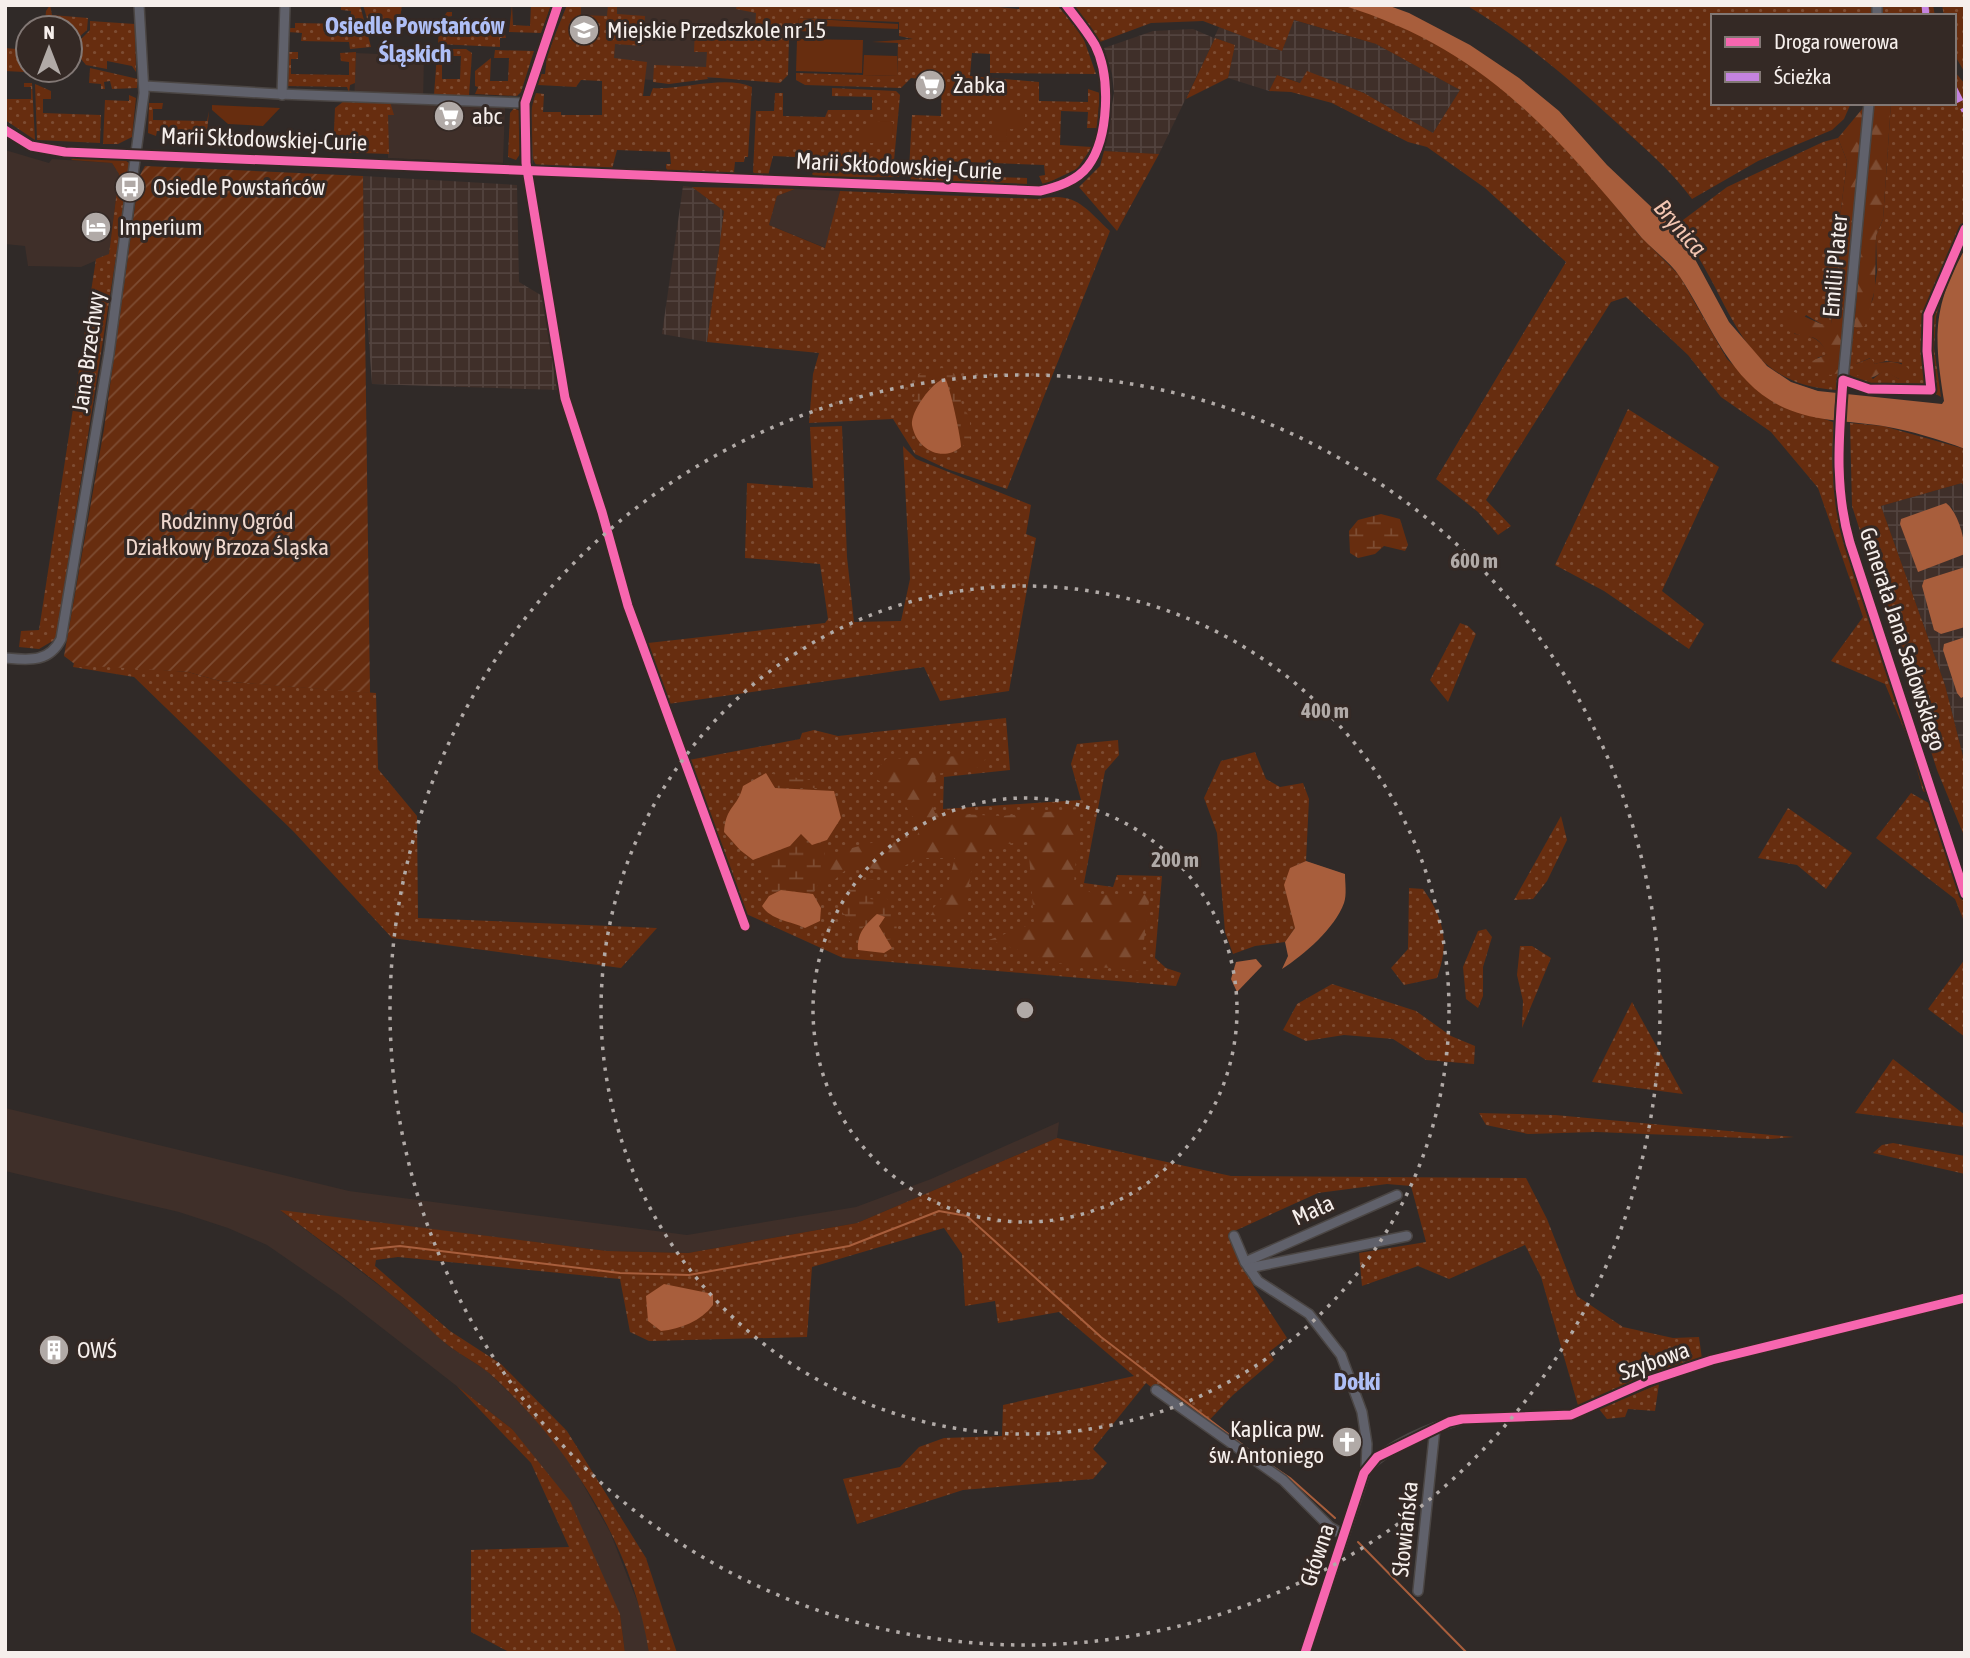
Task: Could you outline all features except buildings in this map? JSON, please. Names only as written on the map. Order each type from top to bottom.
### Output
[{"type":"street","name":"Jana Brzechwy","points":[[5,658],[43,658],[56,648],[61,639],[107,366],[145,86],[139,5]]},
{"type":"street","points":[[282,94],[285,5]]},
{"type":"street","points":[[527,170],[526,103],[558,5]]},
{"type":"street","name":"Marii Skłodowskiej-Curie","points":[[5,130],[31,146],[47,151],[1040,191],[1055,187],[1087,168],[1104,127],[1105,101],[1096,48],[1066,5]]},
{"type":"street","points":[[145,86],[526,103]]},
{"type":"street","name":"Emilii Plater","points":[[1840,432],[1869,105]]},
{"type":"street","name":"Generała Jana Sadowskiego","points":[[1840,432],[1837,467],[1843,520],[1965,894]]},
{"type":"street","name":"Mała","points":[[1247,1265],[1397,1195]]},
{"type":"street","name":"Główna","points":[[1234,1236],[1247,1265],[1267,1289],[1309,1314],[1341,1355],[1360,1404],[1367,1444],[1366,1469],[1305,1653]]},
{"type":"street","points":[[1247,1265],[1407,1236]]},
{"type":"street","name":"Szybowa","points":[[1366,1469],[1377,1457],[1435,1428],[1462,1419],[1571,1415],[1648,1381],[1712,1360],[1965,1298]]},
{"type":"street","points":[[1157,1390],[1283,1480],[1330,1527],[1344,1535]]},
{"type":"street","name":"Słowiańska","points":[[1418,1591],[1435,1428]]},
{"type":"street","name":"Główna","points":[[1367,1444],[1377,1457]]},
{"type":"shaded area","points":[[567,5],[765,5],[780,32],[779,76],[653,80],[608,77],[557,61],[547,54]]},
{"type":"shaded area","points":[[1342,5],[1387,5],[1409,13],[1470,45],[1519,78],[1559,111],[1607,165],[1683,237],[1729,322],[1767,366],[1791,382],[1818,391],[1942,404],[1944,401],[1938,359],[1938,323],[1946,288],[1965,249],[1965,449],[1893,428],[1811,416],[1770,400],[1741,375],[1719,344],[1690,293],[1665,259],[1641,237],[1540,124],[1472,67],[1433,43],[1390,22]]},
{"type":"shaded area","points":[[1293,20],[1376,44],[1460,90],[1433,133],[1364,93],[1307,72],[1301,83],[1277,75],[1269,91],[1228,78],[1235,45],[1215,38],[1159,154],[1104,151],[1114,93],[1112,74],[1104,48],[1153,31],[1193,29],[1214,38],[1219,27],[1282,51]]},
{"type":"shaded area","points":[[356,53],[424,56],[423,104],[505,107],[503,163],[388,158],[387,103],[354,102]]},
{"type":"shaded area","points":[[5,150],[49,163],[52,159],[112,163],[119,174],[109,255],[81,267],[28,266],[25,246],[5,244]]},
{"type":"shaded area","points":[[363,176],[517,185],[519,282],[544,297],[558,390],[372,384],[365,290]]},
{"type":"shaded area","points":[[683,186],[692,187],[724,211],[707,342],[662,334]]},
{"type":"shaded area","points":[[795,189],[840,191],[826,248],[769,225],[777,196]]},
{"type":"shaded area","points":[[945,378],[961,447],[946,454],[924,447],[912,425],[918,405],[928,391]]},
{"type":"shaded area","points":[[1962,483],[1965,543],[1952,507],[1900,524],[1918,571],[1965,554],[1965,567],[1924,580],[1941,634],[1965,627],[1965,637],[1944,644],[1961,697],[1965,696],[1965,764],[1945,685],[1881,506]]},
{"type":"shaded area","points":[[1946,503],[1960,526],[1965,554],[1918,572],[1900,524],[1901,519]]},
{"type":"shaded area","points":[[1965,567],[1965,627],[1941,634],[1934,630],[1922,586],[1924,580]]},
{"type":"shaded area","points":[[1965,637],[1965,696],[1961,698],[1943,650],[1944,644]]},
{"type":"shaded area","points":[[766,773],[775,788],[834,791],[841,818],[827,840],[812,845],[801,834],[790,846],[753,860],[740,850],[724,832],[727,817],[743,786]]},
{"type":"shaded area","points":[[1306,861],[1345,874],[1345,900],[1334,922],[1326,931],[1309,949],[1282,969],[1288,956],[1285,942],[1295,928],[1284,885],[1290,868]]},
{"type":"shaded area","points":[[781,890],[813,894],[821,908],[820,921],[805,928],[781,920],[766,911],[762,906],[769,896]]},
{"type":"shaded area","points":[[877,914],[885,917],[879,926],[892,948],[884,953],[858,950],[863,930]]},
{"type":"shaded area","points":[[1256,959],[1262,966],[1237,992],[1231,979],[1236,962]]},
{"type":"shaded area","points":[[5,1108],[349,1191],[687,1235],[856,1207],[931,1179],[1059,1122],[1057,1138],[857,1223],[688,1253],[607,1251],[281,1211],[393,1296],[450,1347],[487,1371],[535,1418],[571,1463],[610,1532],[645,1621],[649,1653],[625,1653],[620,1614],[512,1429],[341,1296],[267,1245],[228,1228],[179,1212],[5,1171]]},
{"type":"shaded area","points":[[664,1284],[713,1294],[713,1305],[703,1316],[690,1323],[661,1331],[648,1321],[646,1296]]},
{"type":"green space","points":[[50,5],[52,14],[46,14]]},
{"type":"green space","points":[[341,5],[360,5],[371,47],[350,49],[349,42],[301,41],[302,33],[288,32],[288,28],[295,28],[295,23],[350,24],[351,11],[341,10]]},
{"type":"green space","points":[[363,5],[402,5],[398,31],[396,26],[369,25]]},
{"type":"green space","points":[[512,5],[513,25],[530,26],[531,5],[551,5],[541,33],[509,32]]},
{"type":"green space","points":[[567,5],[581,5],[581,15],[607,16],[608,5],[617,5],[617,14],[645,16],[643,46],[615,44],[614,58],[647,62],[643,96],[650,96],[653,88],[729,82],[752,87],[748,157],[745,157],[744,162],[735,162],[734,172],[738,175],[668,171],[666,164],[671,164],[670,152],[617,150],[612,169],[537,166],[533,160],[529,131],[536,93],[544,94],[543,112],[602,115],[602,81],[581,80],[576,87],[538,85],[540,74],[545,74],[547,55]]},
{"type":"green space","points":[[737,5],[979,5],[1019,9],[1019,5],[1057,5],[1082,34],[1096,74],[990,73],[990,54],[972,53],[970,76],[1039,82],[1039,101],[1088,102],[1088,89],[1100,93],[1097,128],[1087,128],[1088,112],[1061,111],[1060,145],[1092,147],[1077,169],[1043,185],[1039,176],[1045,175],[1044,165],[916,160],[915,174],[1027,178],[1027,186],[911,180],[909,170],[912,115],[941,116],[942,74],[920,73],[920,79],[911,78],[901,88],[805,85],[796,80],[796,73],[897,76],[898,43],[872,42],[913,39],[899,36],[899,22],[799,18],[798,31],[791,25],[786,32],[780,32],[789,38],[788,75],[780,83],[707,77],[708,79],[669,84],[653,82],[654,65],[706,67],[707,52],[694,52],[695,29],[755,32],[756,13],[736,9]]},
{"type":"green space","points":[[1072,5],[1342,5],[1388,19],[1448,49],[1499,86],[1547,129],[1590,175],[1639,235],[1679,275],[1727,359],[1770,400],[1833,422],[1833,468],[1842,529],[1935,799],[1923,791],[1909,741],[1885,684],[1831,661],[1863,617],[1818,488],[1771,432],[1721,397],[1688,355],[1626,297],[1611,302],[1486,500],[1511,526],[1498,535],[1478,512],[1436,479],[1566,262],[1485,188],[1427,147],[1408,142],[1332,103],[1291,92],[1269,91],[1277,75],[1300,83],[1307,71],[1364,93],[1433,133],[1460,90],[1376,44],[1294,20],[1282,51],[1203,21],[1151,23],[1100,42]]},
{"type":"green space","points":[[1466,5],[1872,5],[1871,14],[1711,14],[1711,105],[1850,105],[1844,119],[1832,130],[1758,161],[1692,199],[1656,159],[1599,106],[1507,31]]},
{"type":"green space","points":[[1882,5],[1933,5],[1935,14],[1881,14]]},
{"type":"green space","points":[[1942,5],[1965,5],[1965,73],[1956,57],[1956,14],[1944,14]]},
{"type":"green space","points":[[447,12],[452,12],[452,16],[445,17],[445,30],[505,34],[506,38],[500,38],[500,47],[438,44],[439,24]]},
{"type":"green space","points":[[84,18],[88,18],[87,30],[84,33]]},
{"type":"green space","points":[[799,18],[898,24],[898,29],[821,26],[820,32],[798,31]]},
{"type":"green space","points":[[90,21],[135,24],[136,72],[132,66],[107,61],[107,69],[86,65],[84,36],[90,30]]},
{"type":"green space","points":[[1215,38],[1235,45],[1228,78],[1186,99]]},
{"type":"green space","points":[[797,39],[863,40],[862,73],[796,71]]},
{"type":"green space","points":[[5,48],[14,49],[14,71],[5,71]]},
{"type":"green space","points":[[447,49],[466,49],[472,53],[469,96],[434,95],[437,54],[442,56],[442,79],[460,79],[461,56],[447,56]]},
{"type":"green space","points":[[495,50],[534,51],[521,92],[517,96],[475,94],[478,87],[475,86],[475,71],[491,58],[490,81],[508,81],[509,58],[494,58]]},
{"type":"green space","points":[[288,52],[298,52],[298,59],[291,59],[291,74],[349,75],[349,62],[341,61],[340,53],[356,52],[355,83],[350,85],[349,93],[347,87],[286,86]]},
{"type":"green space","points":[[864,55],[897,56],[897,76],[863,75]]},
{"type":"green space","points":[[90,68],[138,79],[137,88],[112,89],[110,81],[104,82],[105,89],[101,89],[101,84],[89,83]]},
{"type":"green space","points":[[1956,73],[1965,84],[1965,245],[1942,296],[1936,317],[1934,348],[1941,397],[1918,389],[1867,385],[1849,374],[1854,327],[1858,329],[1873,299],[1877,272],[1876,236],[1883,219],[1891,105],[1956,105]],"holes":[[[1870,358],[1875,364],[1886,361],[1902,363],[1899,379],[1884,370],[1873,379],[1856,364]]]},
{"type":"green space","points":[[24,84],[32,84],[35,140],[5,120],[5,99],[31,99],[31,87],[24,87]]},
{"type":"green space","points":[[35,84],[51,91],[51,99],[43,99],[43,113],[101,115],[100,143],[37,140]]},
{"type":"green space","points":[[832,88],[896,91],[900,95],[894,161],[890,161],[890,171],[900,172],[899,177],[816,178],[812,174],[817,158],[773,156],[768,176],[756,175],[753,172],[756,111],[774,111],[775,93],[783,93],[783,116],[825,117],[828,110],[872,110],[872,97],[832,96]]},
{"type":"green space","points":[[129,95],[136,98],[132,137],[118,144],[103,144],[105,100],[129,101]]},
{"type":"green space","points":[[344,101],[390,102],[394,115],[388,115],[389,154],[333,152],[335,108]]},
{"type":"green space","points":[[149,103],[163,103],[162,109],[153,109],[153,120],[207,121],[209,111],[207,133],[157,131],[156,136],[148,133]]},
{"type":"green space","points":[[212,105],[280,108],[263,126],[228,124],[212,110]]},
{"type":"green space","points":[[1874,105],[1891,105],[1883,219],[1876,236],[1875,289],[1865,326],[1858,329],[1854,327]]},
{"type":"green space","points":[[514,108],[520,111],[520,154],[516,160],[508,157],[510,113]]},
{"type":"green space","points":[[1863,108],[1840,373],[1830,375],[1815,370],[1810,362],[1827,354],[1823,346],[1811,337],[1788,331],[1784,316],[1790,310],[1821,324],[1831,324],[1838,265],[1836,250],[1822,247],[1822,237],[1839,225],[1847,161],[1838,138]]},
{"type":"green space","points":[[992,110],[1025,110],[1025,129],[1007,129],[1006,142],[992,141]]},
{"type":"green space","points":[[876,121],[893,122],[892,138],[877,138],[877,143],[861,143],[861,127],[876,127]]},
{"type":"green space","points":[[1838,138],[1847,161],[1839,225],[1832,229],[1838,265],[1831,324],[1821,324],[1806,315],[1794,334],[1810,337],[1822,344],[1828,354],[1817,358],[1840,373],[1837,390],[1802,384],[1775,371],[1754,352],[1738,329],[1694,250],[1675,226],[1727,187],[1823,142]]},
{"type":"green space","points":[[1104,151],[1159,154],[1117,231],[1079,187],[1100,166]]},
{"type":"green space","points":[[74,157],[122,158],[129,163],[56,639],[39,649],[19,647],[21,631],[39,630],[96,259],[109,254],[119,174],[112,163],[71,160]]},
{"type":"green space","name":"Rodzinny Ogród Działkowy Brzoza Śląska","points":[[145,166],[363,176],[370,693],[220,681],[188,672],[76,665],[64,656],[104,429],[139,177]]},
{"type":"green space","points":[[692,187],[795,189],[777,196],[769,225],[825,248],[840,191],[1038,199],[1062,197],[1078,203],[1110,231],[1007,489],[947,469],[915,454],[893,419],[809,423],[813,374],[819,353],[707,342],[724,211]]},
{"type":"green space","points":[[1871,358],[1875,364],[1901,364],[1908,368],[1907,376],[1899,379],[1884,371],[1866,378],[1854,373],[1856,364]]},
{"type":"green space","points":[[942,368],[955,374],[962,405],[970,418],[970,442],[961,447],[956,435],[951,387],[937,381],[924,395],[912,418],[918,374]]},
{"type":"green space","points":[[1628,409],[1719,467],[1662,591],[1704,624],[1689,649],[1604,591],[1555,565]]},
{"type":"green space","points":[[1850,423],[1883,426],[1965,449],[1965,490],[1962,483],[1881,506],[1945,685],[1965,764],[1965,838],[1937,770],[1852,506]]},
{"type":"green space","points":[[842,426],[847,557],[854,622],[901,621],[910,579],[903,446],[916,459],[1031,505],[1026,534],[1036,538],[1009,691],[940,701],[924,667],[668,704],[648,643],[825,623],[828,619],[820,564],[745,558],[747,483],[813,488],[810,427]]},
{"type":"green space","points":[[1381,514],[1400,519],[1408,545],[1405,551],[1384,546],[1375,554],[1358,558],[1350,553],[1349,531],[1358,520]]},
{"type":"green space","points":[[1460,623],[1476,634],[1448,702],[1430,680]]},
{"type":"green space","points":[[74,663],[188,672],[220,681],[376,693],[378,769],[417,816],[418,918],[657,928],[621,968],[392,938],[293,831],[134,677],[73,667]]},
{"type":"green space","points":[[1006,718],[1010,770],[944,777],[943,809],[1081,800],[1071,764],[1077,744],[1118,740],[1119,755],[1105,771],[1084,883],[1113,887],[1117,875],[1162,876],[1155,958],[1166,968],[1181,973],[1176,986],[843,958],[744,913],[689,760],[800,739],[802,733],[814,730],[838,736]]},
{"type":"green space","points":[[1255,752],[1266,779],[1280,787],[1303,783],[1309,799],[1306,861],[1291,868],[1295,928],[1285,942],[1255,946],[1233,954],[1225,932],[1217,833],[1204,798],[1221,761]]},
{"type":"green space","points":[[986,755],[983,767],[936,774],[932,805],[935,813],[1002,816],[1080,809],[1074,884],[1096,895],[1150,894],[1140,971],[1056,963],[989,940],[1034,923],[1028,840],[984,849],[971,872],[964,916],[928,915],[945,894],[955,858],[923,858],[891,871],[850,866],[831,883],[820,881],[822,856],[882,840],[915,842],[920,828],[896,791],[871,776],[886,759]]},
{"type":"green space","points":[[766,773],[823,782],[828,788],[775,788]]},
{"type":"green space","points":[[1911,793],[1936,807],[1965,901],[1965,924],[1955,899],[1876,838]]},
{"type":"green space","points":[[1788,808],[1852,853],[1826,889],[1797,865],[1758,858]]},
{"type":"green space","points":[[1561,816],[1567,840],[1547,881],[1533,899],[1514,900]]},
{"type":"green space","points":[[801,833],[812,844],[827,840],[820,881],[813,894],[781,890],[769,896],[765,871],[753,860],[790,846]]},
{"type":"green space","points":[[874,879],[876,885],[869,890],[870,899],[877,900],[885,894],[897,921],[896,938],[887,940],[879,926],[863,927],[858,941],[850,922],[839,908],[852,887]]},
{"type":"green space","points":[[1409,888],[1423,889],[1436,910],[1444,942],[1437,978],[1404,985],[1391,968],[1408,949]]},
{"type":"green space","points":[[1486,929],[1492,937],[1483,967],[1483,996],[1478,1008],[1466,999],[1463,967],[1478,931]]},
{"type":"green space","points":[[1520,946],[1532,946],[1551,958],[1522,1028],[1523,1001],[1517,975]]},
{"type":"green space","points":[[1965,959],[1965,1037],[1928,1009]]},
{"type":"green space","points":[[1332,984],[1416,1011],[1451,1036],[1475,1046],[1474,1064],[1426,1060],[1393,1039],[1344,1035],[1306,1041],[1283,1030],[1297,1004]]},
{"type":"green space","points":[[1632,1002],[1683,1094],[1592,1082]]},
{"type":"green space","points":[[1893,1059],[1965,1115],[1965,1127],[1855,1113]]},
{"type":"green space","points":[[1479,1113],[1555,1115],[1794,1137],[1770,1139],[1596,1132],[1528,1134],[1486,1125]]},
{"type":"green space","points":[[1057,1138],[1231,1176],[1526,1178],[1547,1219],[1577,1296],[1623,1327],[1673,1338],[1699,1337],[1702,1359],[1579,1409],[1541,1277],[1525,1245],[1449,1279],[1418,1266],[1362,1286],[1359,1253],[1426,1242],[1411,1186],[1387,1184],[1318,1193],[1228,1234],[1254,1287],[1287,1338],[1269,1352],[1274,1360],[1233,1395],[1202,1428],[1146,1383],[1093,1449],[1107,1463],[1093,1479],[963,1490],[857,1524],[843,1479],[900,1467],[919,1447],[944,1438],[1002,1436],[1003,1405],[1134,1376],[1059,1312],[998,1323],[995,1301],[965,1306],[962,1254],[944,1228],[812,1267],[807,1337],[649,1341],[630,1332],[620,1279],[398,1257],[376,1260],[375,1266],[450,1331],[501,1364],[567,1431],[646,1558],[677,1653],[649,1653],[641,1613],[612,1536],[593,1499],[546,1432],[489,1373],[449,1346],[380,1286],[280,1210],[607,1251],[688,1253],[857,1223]]},
{"type":"green space","points":[[1893,1143],[1965,1156],[1965,1174],[1873,1153],[1882,1145]]},
{"type":"green space","points":[[1659,1384],[1655,1411],[1628,1409],[1625,1417],[1607,1419],[1599,1409]]},
{"type":"green space","points":[[457,1386],[512,1429],[570,1501],[620,1614],[625,1653],[511,1653],[471,1632],[471,1550],[569,1547],[531,1463]]},
{"type":"waterway","points":[[371,1249],[400,1246],[620,1273],[689,1275],[849,1246],[939,1211],[967,1216],[1101,1337],[1261,1459]]},
{"type":"waterway","points":[[1269,1464],[1290,1478],[1335,1518]]},
{"type":"waterway","points":[[1358,1542],[1467,1653]]},
{"type":"marked path","points":[[1925,5],[1926,14]]},
{"type":"marked path","points":[[1956,93],[1965,111]]},
{"type":"cycle path","points":[[558,5],[525,103],[526,163],[565,398],[602,512],[628,606],[745,926]]},
{"type":"cycle path","points":[[5,130],[31,146],[65,152],[1040,191],[1066,183],[1088,166],[1095,154],[1104,124],[1104,73],[1100,58],[1092,40],[1066,5]]},
{"type":"cycle path","points":[[1965,229],[1928,315],[1927,351],[1931,390],[1869,389],[1843,380],[1839,462],[1842,502],[1850,543],[1965,894]]},
{"type":"cycle path","points":[[1305,1653],[1364,1473],[1377,1457],[1449,1422],[1462,1419],[1571,1415],[1648,1381],[1712,1360],[1965,1298]]},
{"type":"place","name":"Miejskie Przedszkole nr 15","points":[[584,30]]},
{"type":"place","name":"Żabka","points":[[930,85]]},
{"type":"place","name":"abc","points":[[449,116]]},
{"type":"place","name":"Osiedle Powstańców","points":[[130,187]]},
{"type":"place","name":"Imperium","points":[[96,227]]},
{"type":"place","name":"OWŚ","points":[[54,1350]]},
{"type":"place","name":"Kaplica pw. św. Antoniego","points":[[1347,1442]]},
{"type":"district","name":"Osiedle Powstańców Śląskich","points":[[415,40]]},
{"type":"district","name":"Dołki","points":[[1357,1382]]},
{"type":"water label","name":"Brynica","points":[[1680,228]]}]
